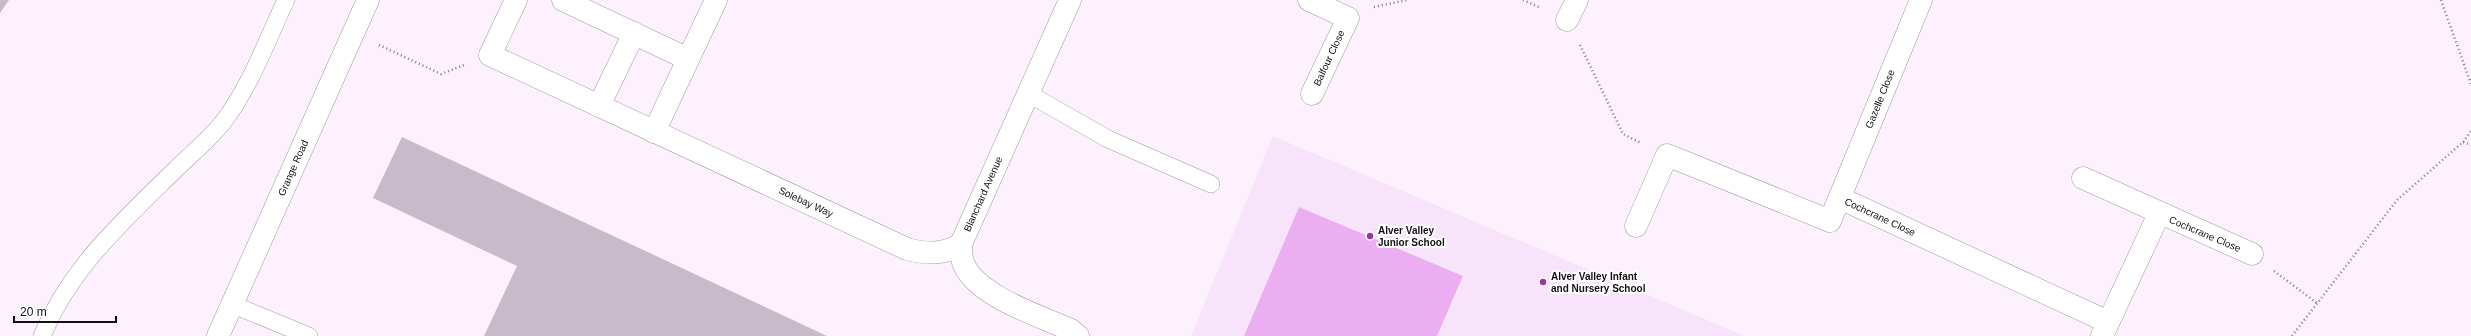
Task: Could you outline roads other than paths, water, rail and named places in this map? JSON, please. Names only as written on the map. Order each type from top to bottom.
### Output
[{"type":"street","name":"Grange Road","points":[[218,336],[368,0]]},
{"type":"street","name":"Solebay Way","points":[[516,0],[490,55],[906,249],[921,253],[938,252],[951,250],[961,244]]},
{"type":"street","points":[[563,0],[688,59]]},
{"type":"street","points":[[654,132],[716,0]]},
{"type":"street","name":"Blanchard Avenue","points":[[1070,0],[961,244],[964,266],[982,287],[996,296],[1071,330],[1078,336]]},
{"type":"street","name":"Balfour Close","points":[[1309,0],[1348,18],[1312,94]]},
{"type":"street","points":[[1567,20],[1577,0]]},
{"type":"street","name":"Gazelle Close","points":[[1840,198],[1921,0]]},
{"type":"street","points":[[599,106],[634,33]]},
{"type":"street","name":"Cochcrane Close","points":[[1636,226],[1667,155],[1830,221],[1840,198],[2106,329],[2159,214]]},
{"type":"street","name":"Cochcrane Close","points":[[2083,178],[2159,214],[2252,254]]},
{"type":"lane","points":[[42,336],[62,295],[81,267],[224,121],[250,77],[286,0]]},
{"type":"lane","points":[[1029,94],[1108,139],[1211,184]]},
{"type":"lane","points":[[231,304],[309,336]]},
{"type":"place","name":"Alver Valley Junior School","points":[[1370,236]]},
{"type":"place","name":"Alver Valley Infant and Nursery School","points":[[1543,282]]}]
